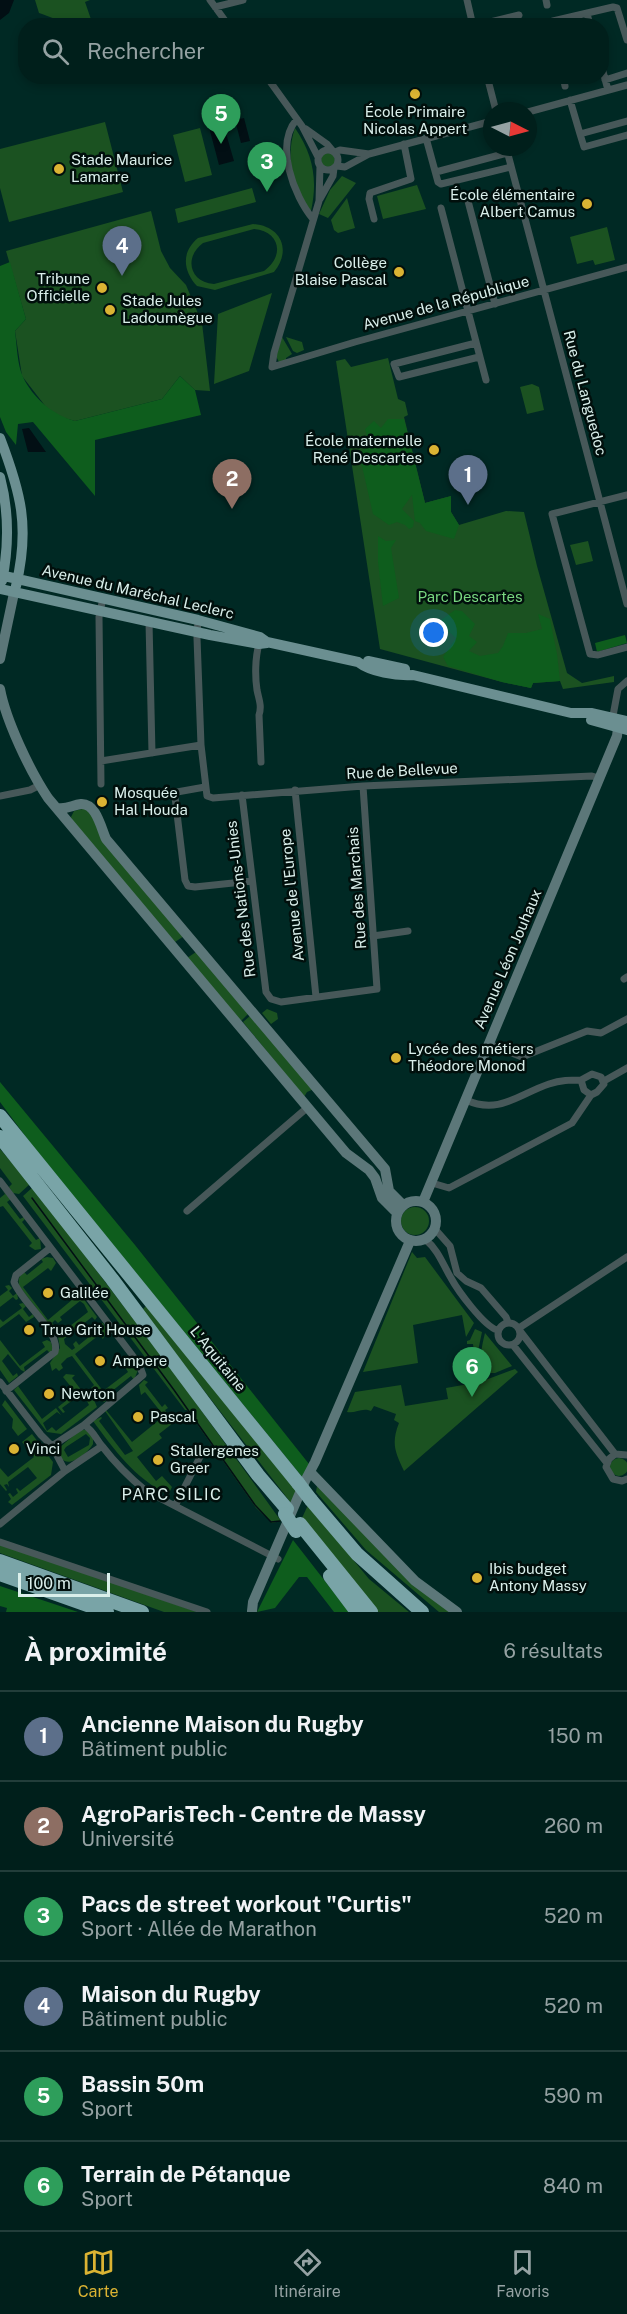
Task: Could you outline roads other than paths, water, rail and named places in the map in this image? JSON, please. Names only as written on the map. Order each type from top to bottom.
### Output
[{"type":"highway","name":"L'Aquitaine","points":[[0,1116],[311,1500],[357,1554],[422,1612]]},
{"type":"highway","points":[[0,1137],[112,1279],[298,1528],[357,1612]]},
{"type":"highway","points":[[298,1528],[370,1612]]},
{"type":"highway","points":[[0,1561],[142,1612]]},
{"type":"highway","points":[[0,1574],[106,1612]]},
{"type":"main road","points":[[0,438],[20,494],[23,531],[14,593]]},
{"type":"main road","points":[[0,477],[8,528],[0,590]]},
{"type":"main road","name":"Avenue du Maréchal Leclerc","points":[[2,576],[198,620],[260,638],[263,643]]},
{"type":"main road","name":"Avenue du Maréchal Leclerc","points":[[0,590],[197,632],[358,662],[365,660],[385,664],[405,669],[413,675],[620,724]]},
{"type":"street","points":[[210,0],[223,18]]},
{"type":"street","points":[[215,7],[243,0]]},
{"type":"street","points":[[467,0],[471,18]]},
{"type":"street","points":[[566,18],[617,8],[627,40]]},
{"type":"street","points":[[587,13],[588,18]]},
{"type":"street","points":[[506,18],[519,15]]},
{"type":"street","points":[[609,79],[627,73]]},
{"type":"street","points":[[272,84],[300,122],[318,157],[319,201]]},
{"type":"street","points":[[489,84],[494,102]]},
{"type":"street","points":[[606,84],[608,90]]},
{"type":"street","points":[[537,109],[627,85]]},
{"type":"street","points":[[570,100],[584,147],[627,135]]},
{"type":"street","points":[[580,134],[627,121]]},
{"type":"street","points":[[300,122],[327,144],[338,157],[333,176],[319,201],[313,219]]},
{"type":"street","points":[[300,122],[292,127],[288,144],[290,177],[299,198],[313,219]]},
{"type":"street","points":[[320,166],[326,170],[345,167],[369,154],[483,123]]},
{"type":"street","points":[[426,138],[438,182],[444,184],[511,167]]},
{"type":"street","points":[[374,219],[369,199],[370,193],[411,179],[404,144]]},
{"type":"street","points":[[318,157],[325,150],[369,154]]},
{"type":"street","points":[[436,172],[488,156]]},
{"type":"street","name":"Rue du Languedoc","points":[[508,156],[627,604]]},
{"type":"street","points":[[468,201],[495,304]]},
{"type":"street","points":[[441,208],[486,380]]},
{"type":"street","name":"Avenue de la République","points":[[313,219],[274,353],[272,367],[627,267]]},
{"type":"street","points":[[476,343],[394,364],[399,376],[479,357]]},
{"type":"street","points":[[627,495],[552,514],[590,654],[598,655],[627,647]]},
{"type":"street","points":[[0,659],[14,593]]},
{"type":"street","points":[[101,784],[99,612],[103,598]]},
{"type":"street","points":[[198,620],[201,745],[205,786],[182,789],[175,797],[185,880],[188,886],[195,887],[252,881]]},
{"type":"street","points":[[149,622],[152,753]]},
{"type":"street","points":[[261,762],[259,715],[261,709],[256,656],[263,643]]},
{"type":"street","points":[[620,724],[618,689],[627,681]]},
{"type":"street","points":[[0,689],[10,720],[40,785],[57,808],[70,815],[178,954],[346,1153],[369,1170],[382,1198],[400,1209]]},
{"type":"street","name":"Avenue Léon Jouhaux","points":[[423,1202],[620,724]]},
{"type":"street","points":[[101,761],[201,745]]},
{"type":"street","name":"Rue de Bellevue","points":[[205,786],[207,796],[213,798],[363,786],[591,776],[599,778]]},
{"type":"street","points":[[0,796],[30,790],[40,785]]},
{"type":"street","name":"Rue des Marchais","points":[[363,786],[377,989]]},
{"type":"street","name":"Avenue de l'Europe","points":[[295,790],[316,997]]},
{"type":"street","name":"Rue des Nations-Unies","points":[[242,795],[266,992],[276,1002],[377,989]]},
{"type":"street","points":[[70,815],[87,805],[94,811],[106,839],[385,1169],[389,1191],[400,1209],[396,1227],[404,1238],[410,1241],[425,1239],[435,1229],[436,1215],[429,1205],[416,1200],[400,1209]]},
{"type":"street","points":[[374,936],[408,931]]},
{"type":"street","points":[[178,954],[179,941],[193,942]]},
{"type":"street","points":[[178,954],[193,952],[193,942]]},
{"type":"street","points":[[489,1044],[522,1057],[587,1031],[600,1034],[627,1019]]},
{"type":"street","points":[[603,1081],[627,1068]]},
{"type":"street","points":[[432,1183],[449,1188],[572,1123],[591,1095],[604,1084],[602,1077],[596,1074],[582,1080],[569,1079],[551,1083],[518,1098],[491,1106],[482,1106],[466,1100]]},
{"type":"street","points":[[582,1080],[584,1090],[591,1095]]},
{"type":"street","points":[[187,1210],[308,1107],[310,1094],[321,1095]]},
{"type":"street","points":[[0,1181],[139,1365],[143,1375],[84,1425],[52,1446]]},
{"type":"street","points":[[435,1229],[450,1246],[457,1273],[487,1293],[508,1322],[519,1330],[615,1454],[627,1455]]},
{"type":"street","points":[[425,1239],[437,1250],[460,1291],[488,1324],[497,1330]]},
{"type":"street","points":[[252,1611],[309,1488],[311,1473],[410,1241]]},
{"type":"street","points":[[6,1391],[55,1352],[55,1339],[14,1282],[16,1275],[50,1248]]},
{"type":"street","points":[[519,1330],[627,1257]]},
{"type":"street","points":[[508,1322],[497,1330],[501,1343],[513,1345],[607,1463],[607,1472],[613,1479],[627,1479]]},
{"type":"street","points":[[513,1345],[519,1339],[519,1330]]},
{"type":"street","points":[[0,1382],[52,1446],[65,1471]]},
{"type":"street","points":[[84,1425],[139,1485],[276,1558]]},
{"type":"street","points":[[0,1524],[65,1471],[102,1446]]},
{"type":"street","points":[[175,1506],[203,1451]]},
{"type":"street","points":[[607,1463],[615,1454]]},
{"type":"street","points":[[311,1473],[415,1581],[457,1612]]},
{"type":"street","points":[[0,1542],[207,1612]]},
{"type":"waterway","points":[[32,1198],[174,1390],[255,1505],[271,1522],[280,1521]]},
{"type":"place","name":"École Primaire Nicolas Appert","points":[[415,94]]},
{"type":"place","name":"Bassin 50m","points":[[221,144]]},
{"type":"place","name":"Stade Maurice Lamarre","points":[[59,169]]},
{"type":"place","name":"Pacs de street workout \"Curtis\"","points":[[267,192]]},
{"type":"place","name":"École élémentaire Albert Camus","points":[[587,204]]},
{"type":"place","name":"Collège Blaise Pascal","points":[[399,272]]},
{"type":"place","name":"Maison du Rugby","points":[[122,276]]},
{"type":"place","name":"Tribune Officielle","points":[[102,288]]},
{"type":"place","name":"Stade Jules Ladoumègue","points":[[110,310]]},
{"type":"place","name":"École maternelle René Descartes","points":[[434,450]]},
{"type":"place","name":"Ancienne Maison du Rugby","points":[[468,505]]},
{"type":"place","name":"AgroParisTech - Centre de Massy","points":[[232,509]]},
{"type":"place","name":"Mosquée Hal Houda","points":[[102,802]]},
{"type":"place","name":"Lycée des métiers Théodore Monod","points":[[396,1058]]},
{"type":"place","name":"Galilée","points":[[48,1293]]},
{"type":"place","name":"True Grit House","points":[[29,1330]]},
{"type":"place","name":"Ampere","points":[[100,1361]]},
{"type":"place","name":"Newton","points":[[49,1394]]},
{"type":"place","name":"Terrain de Pétanque","points":[[472,1397]]},
{"type":"place","name":"Pascal","points":[[138,1417]]},
{"type":"place","name":"Vinci","points":[[14,1449]]},
{"type":"place","name":"Stallergenes Greer","points":[[158,1460]]},
{"type":"place","name":"Ibis budget Antony Massy","points":[[477,1578]]},
{"type":"district","name":"PARC SILIC","points":[[172,1494]]},
{"type":"park label","name":"Parc Descartes","points":[[470,597]]}]
